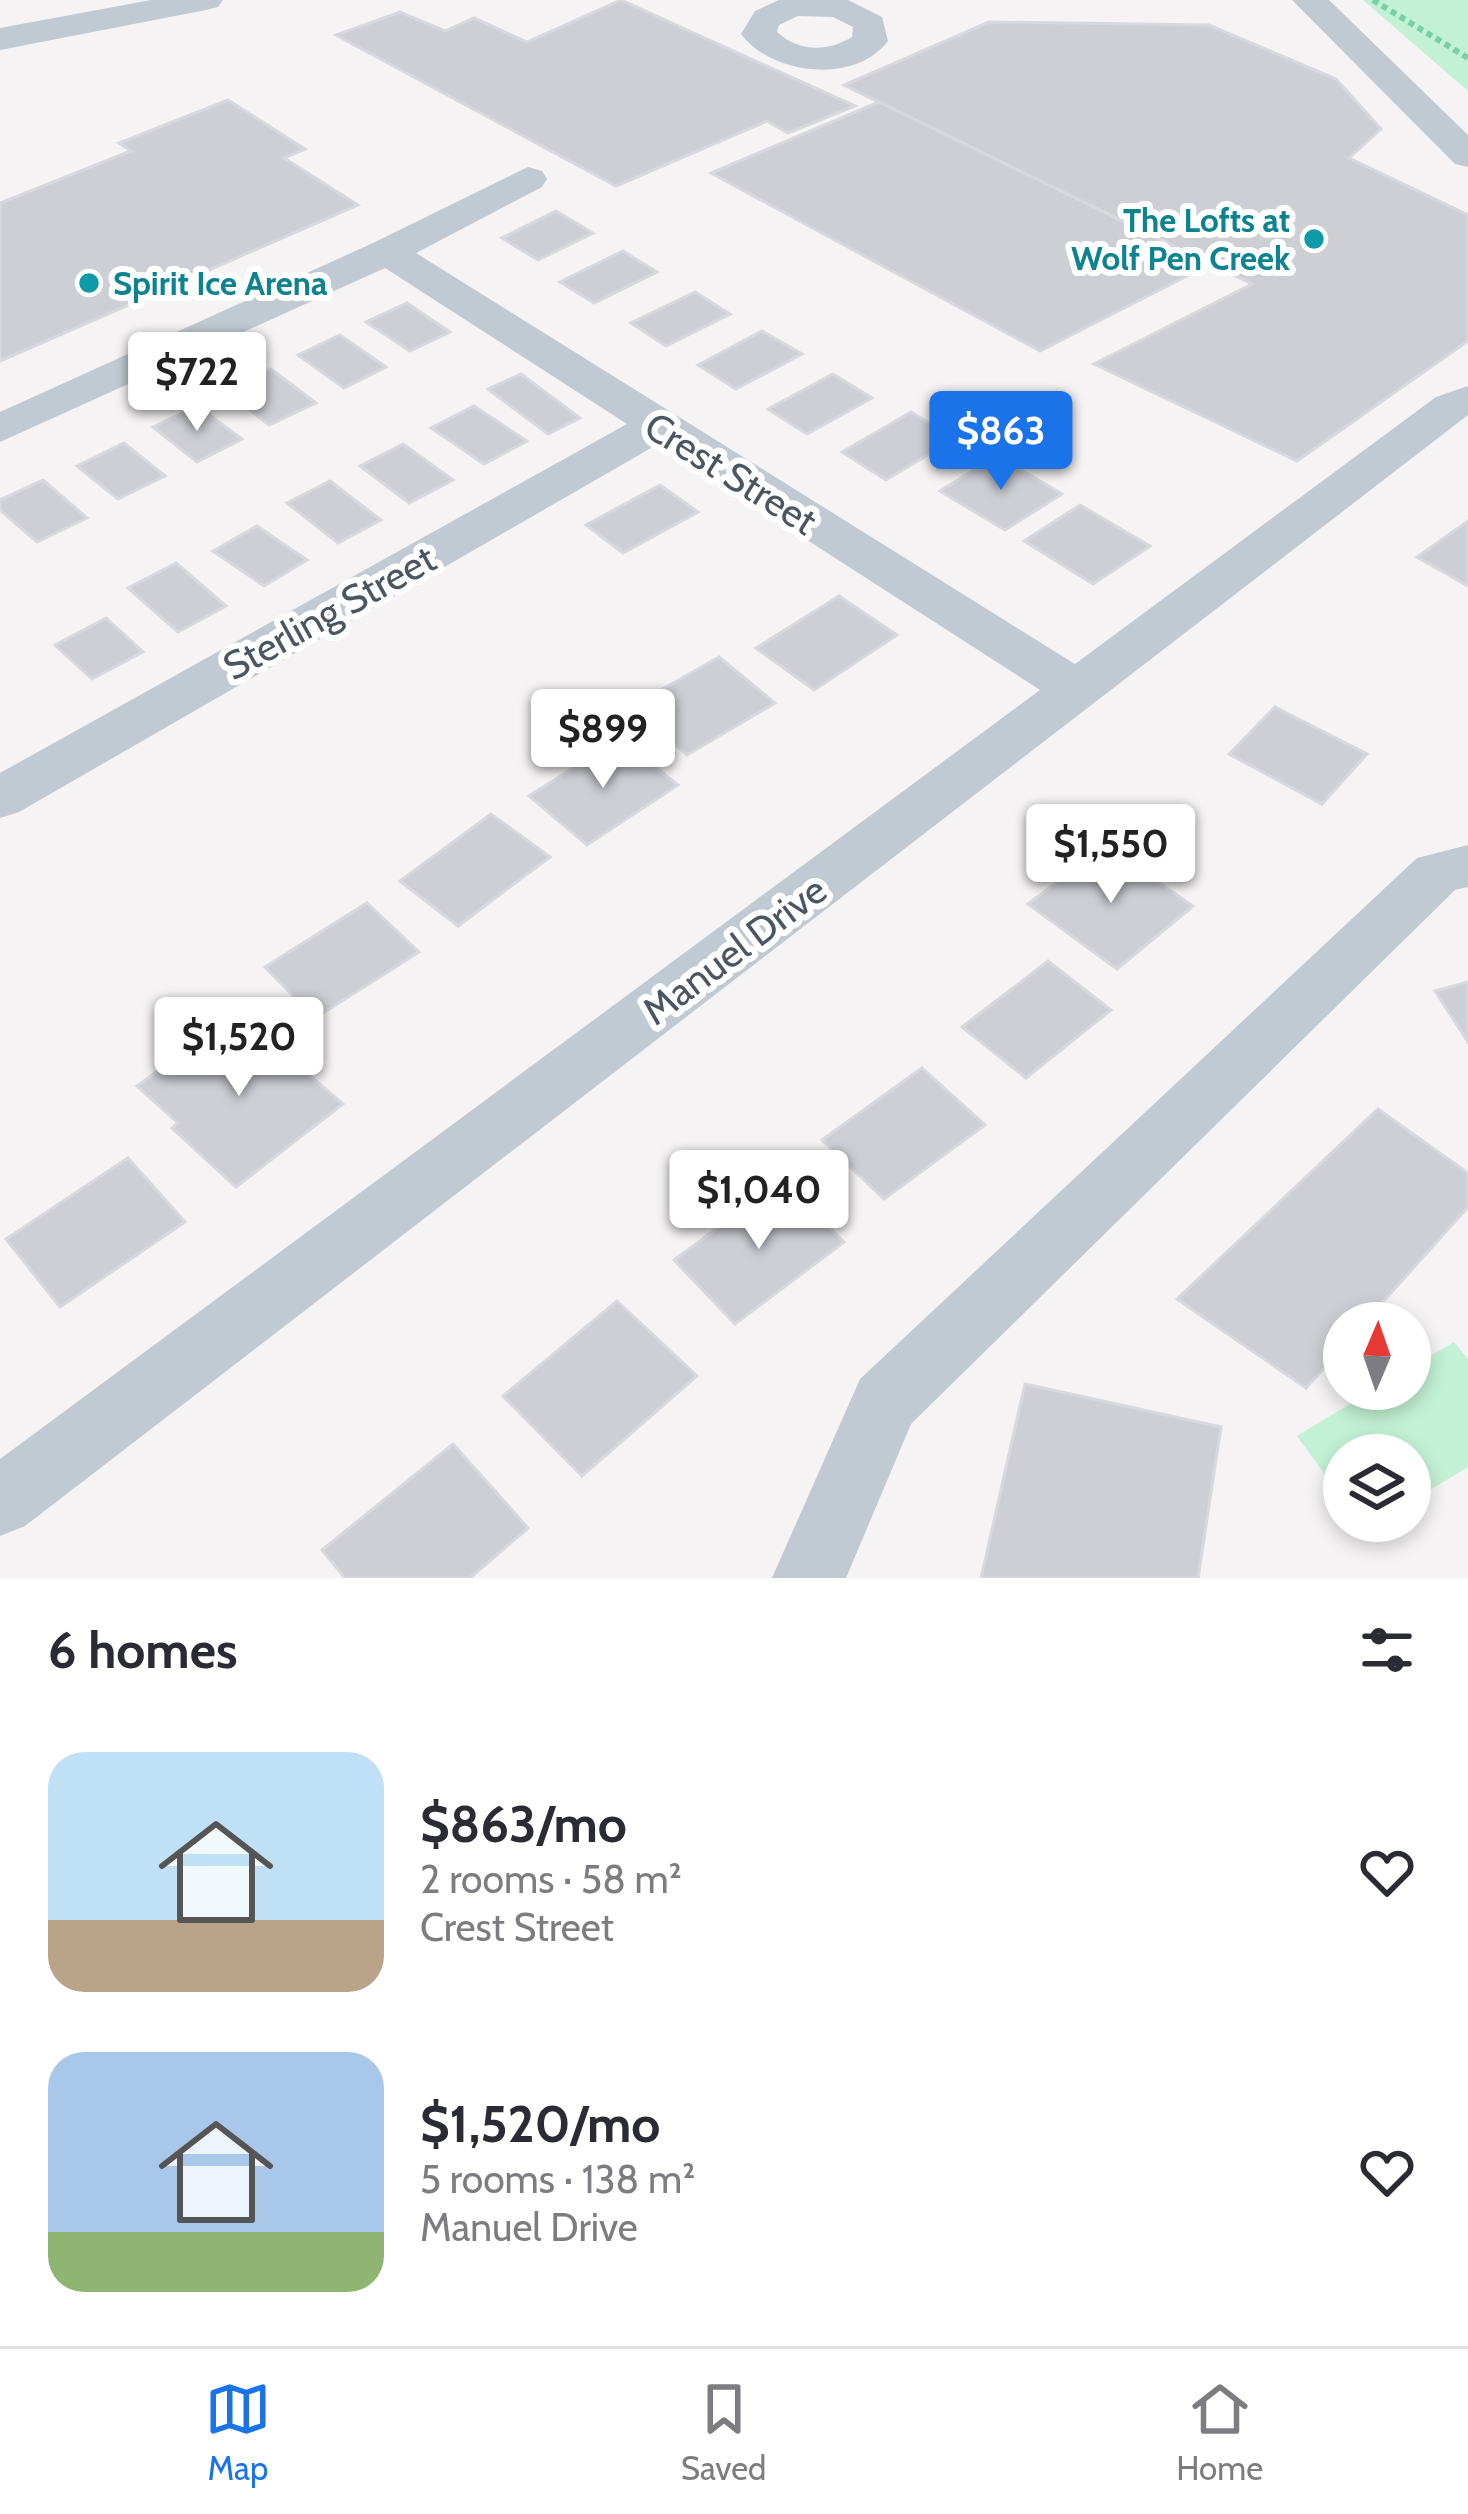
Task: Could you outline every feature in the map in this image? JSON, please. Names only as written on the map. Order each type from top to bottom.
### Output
[{"type":"street","points":[[0,39],[206,0]]},
{"type":"street","points":[[1309,0],[1468,156]]},
{"type":"street","points":[[822,2],[862,16],[871,24],[870,41],[829,57],[791,55],[776,50],[759,34],[772,6],[822,2]]},
{"type":"street","points":[[0,429],[387,252],[528,179]]},
{"type":"street","name":"Crest Street","points":[[387,252],[1078,690]]},
{"type":"street","name":"Manuel Drive","points":[[0,1502],[1452,406],[1468,399]]},
{"type":"street","name":"Sterling Street","points":[[0,798],[657,426]]},
{"type":"street","points":[[809,1578],[885,1402],[1437,873],[1468,866]]},
{"type":"path","points":[[1373,0],[1468,58]]},
{"type":"green space","points":[[1363,0],[1468,0],[1468,91]]},
{"type":"green space","points":[[1454,1342],[1468,1359],[1468,1467],[1431,1489],[1431,1434],[1323,1434],[1323,1472],[1297,1436],[1340,1410],[1431,1410],[1431,1356]]},
{"type":"building","points":[[621,0],[855,106],[788,133],[767,121],[616,186],[336,35],[400,12],[445,31],[474,18],[527,42]]},
{"type":"building","name":"The Lofts at Wolf Pen Creek","points":[[989,22],[1209,25],[1336,79],[1381,129],[1349,158],[1468,215],[1468,341],[1297,461],[1094,364],[1252,284],[844,85]]},
{"type":"building","name":"Spirit Ice Arena","points":[[228,100],[305,149],[284,158],[358,205],[0,361],[0,203],[131,151],[119,143]]},
{"type":"building","points":[[879,102],[1210,264],[1040,351],[711,173]]},
{"type":"building","points":[[556,211],[593,233],[538,260],[502,238]]},
{"type":"building","points":[[623,251],[657,272],[594,303],[560,282]]},
{"type":"building","points":[[695,292],[730,314],[666,346],[631,323]]},
{"type":"building","points":[[407,303],[450,332],[410,351],[366,322]]},
{"type":"building","points":[[762,331],[802,354],[736,389],[698,365]]},
{"type":"building","points":[[340,335],[386,367],[344,388],[298,355]]},
{"type":"building","points":[[271,369],[316,403],[269,425],[225,391]]},
{"type":"building","points":[[521,374],[580,418],[548,434],[488,389]]},
{"type":"building","points":[[833,374],[872,398],[807,434],[768,409]]},
{"type":"building","points":[[197,406],[242,439],[197,462],[153,427]]},
{"type":"building","points":[[474,406],[527,441],[484,464],[431,428]]},
{"type":"building","points":[[911,412],[954,439],[886,480],[842,452]]},
{"type":"building","points":[[124,443],[165,476],[118,499],[77,466]]},
{"type":"building","points":[[403,444],[453,480],[409,503],[360,466]]},
{"type":"building","points":[[997,456],[1062,494],[1005,530],[940,491]]},
{"type":"building","points":[[43,480],[87,518],[37,542],[0,510],[0,500]]},
{"type":"building","points":[[330,481],[381,520],[338,543],[287,503]]},
{"type":"building","points":[[660,485],[698,512],[623,553],[586,525]]},
{"type":"building","points":[[1080,505],[1150,546],[1093,584],[1024,541]]},
{"type":"building","points":[[1468,521],[1468,586],[1417,557]]},
{"type":"building","points":[[257,526],[307,560],[264,586],[213,551]]},
{"type":"building","points":[[176,563],[226,606],[178,632],[128,588]]},
{"type":"building","points":[[839,596],[897,635],[814,690],[756,648]]},
{"type":"building","points":[[106,618],[143,652],[92,679],[55,645]]},
{"type":"building","points":[[719,657],[775,703],[687,755],[631,707]]},
{"type":"building","points":[[1275,707],[1367,754],[1322,804],[1229,754]]},
{"type":"building","points":[[619,739],[678,785],[587,845],[529,796]]},
{"type":"building","points":[[491,814],[550,857],[458,926],[400,881]]},
{"type":"building","points":[[1105,845],[1193,906],[1117,969],[1028,904]]},
{"type":"building","points":[[367,903],[419,952],[315,1018],[265,967]]},
{"type":"building","points":[[1048,961],[1111,1010],[1026,1078],[962,1027]]},
{"type":"building","points":[[1468,982],[1468,1042],[1435,991]]},
{"type":"building","points":[[237,1013],[343,1104],[236,1187],[172,1128],[178,1123],[137,1086]]},
{"type":"building","points":[[922,1068],[985,1125],[884,1199],[822,1140]]},
{"type":"building","points":[[1378,1109],[1468,1173],[1468,1207],[1383,1302],[1323,1302],[1323,1369],[1306,1388],[1177,1299]]},
{"type":"building","points":[[128,1158],[185,1222],[60,1307],[6,1239]]},
{"type":"building","points":[[782,1181],[844,1242],[735,1324],[674,1260]]},
{"type":"building","points":[[617,1301],[697,1376],[582,1476],[503,1396]]},
{"type":"building","points":[[1025,1384],[1221,1427],[1198,1578],[981,1578]]},
{"type":"building","points":[[453,1444],[528,1528],[470,1578],[345,1578],[322,1550]]},
{"type":"place","name":"The Lofts at Wolf Pen Creek","points":[[1314,239]]},
{"type":"place","name":"Spirit Ice Arena","points":[[89,283]]}]
